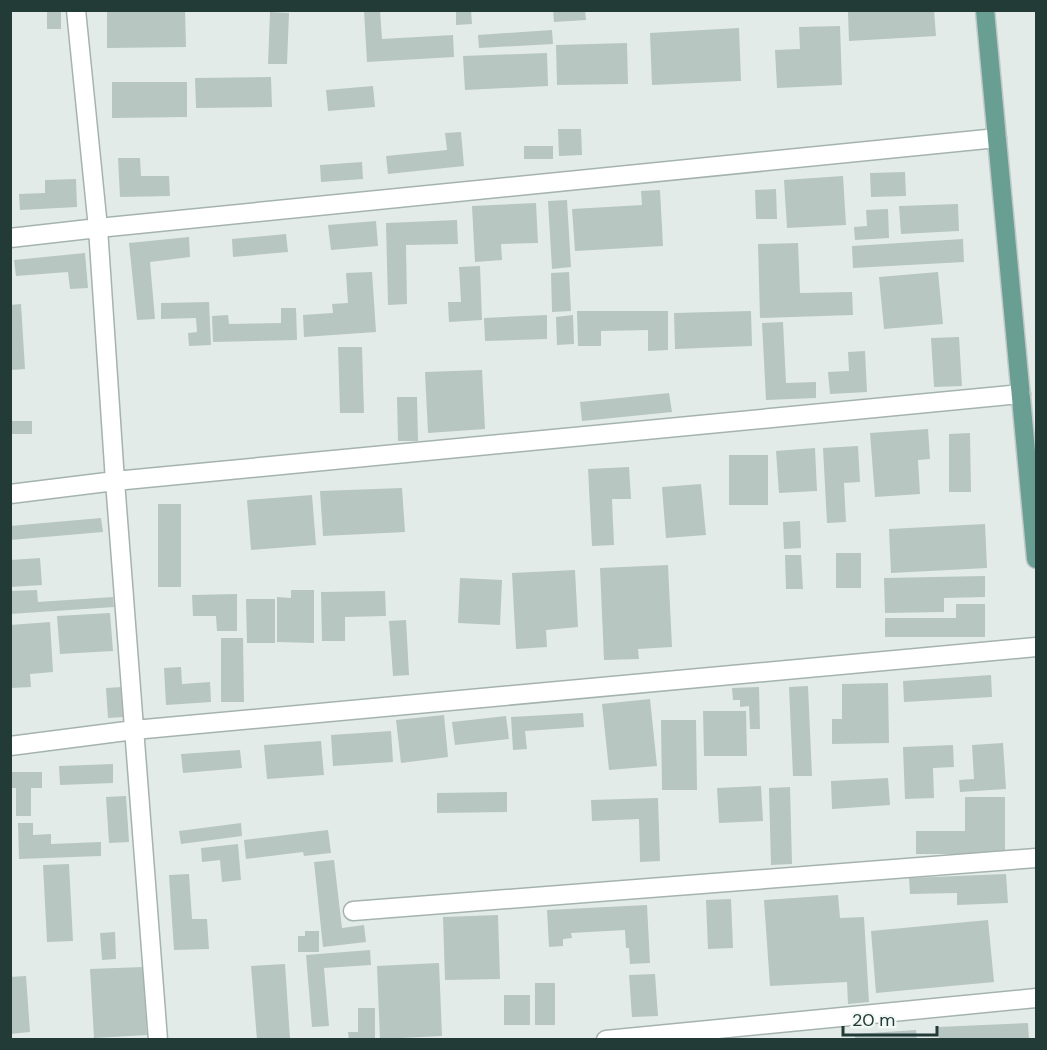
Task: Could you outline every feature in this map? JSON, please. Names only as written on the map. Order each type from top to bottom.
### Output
[{"type":"main road","points":[[985,10],[1036,559]]},
{"type":"street","points":[[76,10],[98,228],[158,1040]]},
{"type":"street","points":[[10,238],[997,138]]},
{"type":"street","points":[[10,494],[115,481],[1021,394]]},
{"type":"street","points":[[10,746],[134,730],[1036,647]]},
{"type":"street","points":[[353,911],[1036,858]]},
{"type":"street","points":[[606,1040],[1036,998]]},
{"type":"building","points":[[47,10],[61,10],[61,29],[47,29]]},
{"type":"building","points":[[107,10],[185,10],[186,47],[107,48]]},
{"type":"building","points":[[364,10],[380,10],[382,39],[453,35],[454,57],[367,62]]},
{"type":"building","points":[[456,10],[471,10],[472,24],[456,25]]},
{"type":"building","points":[[553,10],[585,10],[586,20],[554,22]]},
{"type":"building","points":[[934,10],[936,36],[849,41],[848,12]]},
{"type":"building","points":[[270,12],[289,13],[287,64],[268,64]]},
{"type":"building","points":[[840,26],[842,85],[777,88],[775,50],[800,49],[799,27]]},
{"type":"building","points":[[739,28],[741,81],[652,85],[650,33]]},
{"type":"building","points":[[552,30],[553,44],[479,48],[478,35]]},
{"type":"building","points":[[627,43],[628,84],[557,85],[556,45]]},
{"type":"building","points":[[547,53],[548,86],[465,90],[463,56]]},
{"type":"building","points":[[271,77],[272,107],[196,108],[195,78]]},
{"type":"building","points":[[112,82],[187,82],[187,117],[112,118]]},
{"type":"building","points":[[373,86],[375,107],[328,111],[326,90]]},
{"type":"building","points":[[558,129],[581,129],[582,155],[559,156]]},
{"type":"building","points":[[461,132],[464,166],[388,174],[386,156],[447,150],[445,133]]},
{"type":"building","points":[[524,146],[553,146],[553,159],[524,159]]},
{"type":"building","points":[[118,158],[140,158],[141,176],[169,176],[170,196],[120,197]]},
{"type":"building","points":[[362,162],[363,179],[321,182],[320,165]]},
{"type":"building","points":[[905,172],[906,196],[871,197],[870,173]]},
{"type":"building","points":[[843,176],[846,225],[787,228],[784,180]]},
{"type":"building","points":[[76,179],[77,207],[20,210],[19,194],[45,193],[45,180]]},
{"type":"building","points":[[776,189],[777,219],[756,219],[755,190]]},
{"type":"building","points":[[660,190],[663,246],[575,251],[572,209],[642,205],[641,191]]},
{"type":"building","points":[[567,200],[571,267],[552,269],[548,201]]},
{"type":"building","points":[[536,203],[538,243],[501,244],[502,260],[475,262],[472,206]]},
{"type":"building","points":[[958,204],[959,231],[901,234],[899,206]]},
{"type":"building","points":[[888,209],[889,238],[855,240],[854,227],[867,226],[866,210]]},
{"type":"building","points":[[457,220],[458,244],[406,245],[407,304],[388,305],[386,223]]},
{"type":"building","points":[[376,221],[378,246],[331,250],[328,225]]},
{"type":"building","points":[[286,234],[288,252],[233,257],[232,239]]},
{"type":"building","points":[[189,237],[190,257],[150,262],[155,319],[137,320],[129,243]]},
{"type":"building","points":[[963,239],[964,262],[853,268],[852,246]]},
{"type":"building","points":[[798,243],[800,293],[852,292],[853,315],[760,318],[758,244]]},
{"type":"building","points":[[85,253],[88,288],[70,289],[68,272],[16,276],[14,260]]},
{"type":"building","points":[[480,266],[482,320],[449,322],[448,302],[461,302],[459,267]]},
{"type":"building","points":[[372,272],[376,332],[304,337],[303,315],[333,313],[332,304],[348,303],[346,273]]},
{"type":"building","points":[[569,272],[571,311],[552,312],[551,273]]},
{"type":"building","points":[[938,272],[943,324],[884,329],[879,277]]},
{"type":"building","points":[[209,302],[211,345],[189,346],[188,333],[197,332],[196,318],[161,319],[161,303]]},
{"type":"building","points":[[21,304],[25,369],[10,370],[10,305]]},
{"type":"building","points":[[281,308],[296,308],[297,340],[213,342],[212,316],[228,315],[229,324],[281,323]]},
{"type":"building","points":[[577,311],[668,311],[668,350],[648,351],[648,330],[601,331],[601,346],[578,346]]},
{"type":"building","points":[[751,311],[752,346],[675,349],[674,313]]},
{"type":"building","points":[[547,315],[547,339],[485,341],[484,318]]},
{"type":"building","points":[[573,315],[574,344],[557,345],[556,317]]},
{"type":"building","points":[[783,322],[786,383],[816,382],[816,398],[766,400],[762,323]]},
{"type":"building","points":[[959,337],[962,386],[934,387],[931,338]]},
{"type":"building","points":[[338,347],[362,347],[364,413],[340,413]]},
{"type":"building","points":[[865,351],[867,392],[830,394],[828,372],[849,371],[848,352]]},
{"type":"building","points":[[482,370],[485,429],[428,433],[425,372]]},
{"type":"building","points":[[669,393],[672,412],[582,421],[580,402]]},
{"type":"building","points":[[397,397],[417,397],[418,441],[398,441]]},
{"type":"building","points":[[10,421],[32,421],[32,434],[10,434]]},
{"type":"building","points":[[928,429],[930,459],[918,460],[920,494],[875,497],[870,433]]},
{"type":"building","points":[[970,433],[971,492],[949,492],[949,434]]},
{"type":"building","points":[[858,446],[860,482],[844,483],[846,522],[827,523],[823,448]]},
{"type":"building","points":[[815,448],[817,491],[779,493],[776,451]]},
{"type":"building","points":[[729,455],[768,455],[768,505],[729,505]]},
{"type":"building","points":[[629,467],[631,499],[612,499],[614,545],[592,546],[588,469]]},
{"type":"building","points":[[701,484],[706,535],[666,538],[662,487]]},
{"type":"building","points":[[402,488],[405,532],[323,536],[320,491]]},
{"type":"building","points":[[312,495],[316,545],[251,550],[247,500]]},
{"type":"building","points":[[158,504],[181,504],[181,587],[158,587]]},
{"type":"building","points":[[101,518],[103,532],[10,540],[10,526]]},
{"type":"building","points":[[800,521],[801,548],[784,549],[783,522]]},
{"type":"building","points":[[985,524],[987,568],[891,573],[889,529]]},
{"type":"building","points":[[836,553],[861,553],[861,588],[836,588]]},
{"type":"building","points":[[785,555],[801,555],[803,589],[786,589]]},
{"type":"building","points":[[40,558],[42,585],[10,587],[10,560]]},
{"type":"building","points":[[668,565],[672,647],[638,649],[639,659],[604,660],[600,568]]},
{"type":"building","points":[[575,570],[578,627],[546,630],[547,647],[516,649],[512,573]]},
{"type":"building","points":[[985,576],[985,597],[944,598],[944,612],[885,613],[884,578]]},
{"type":"building","points":[[460,578],[502,580],[500,625],[458,623]]},
{"type":"building","points":[[37,590],[38,602],[113,597],[114,607],[10,614],[10,591]]},
{"type":"building","points":[[291,590],[314,590],[314,643],[277,642],[277,597],[291,598]]},
{"type":"building","points":[[385,591],[386,616],[345,617],[345,641],[322,641],[321,592]]},
{"type":"building","points":[[237,594],[237,631],[217,631],[216,616],[193,616],[192,595]]},
{"type":"building","points":[[246,599],[275,599],[275,643],[247,643]]},
{"type":"building","points":[[956,604],[985,604],[985,637],[885,637],[885,618],[956,618]]},
{"type":"building","points":[[110,613],[113,651],[60,654],[57,616]]},
{"type":"building","points":[[406,620],[409,675],[393,676],[389,621]]},
{"type":"building","points":[[50,622],[53,672],[30,674],[31,687],[11,688],[10,625]]},
{"type":"building","points":[[221,638],[243,638],[244,702],[221,702]]},
{"type":"building","points":[[181,667],[182,684],[210,682],[211,702],[166,705],[164,668]]},
{"type":"building","points":[[991,675],[992,697],[904,702],[903,681]]},
{"type":"building","points":[[888,683],[889,743],[832,744],[832,719],[842,719],[842,684]]},
{"type":"building","points":[[808,686],[812,776],[793,776],[789,687]]},
{"type":"building","points":[[122,687],[124,717],[108,718],[106,688]]},
{"type":"building","points":[[759,687],[760,729],[750,729],[749,706],[740,707],[740,700],[733,700],[732,688]]},
{"type":"building","points":[[650,699],[657,766],[609,770],[602,704]]},
{"type":"building","points":[[703,711],[746,711],[747,756],[704,756]]},
{"type":"building","points":[[583,713],[584,727],[525,731],[527,749],[513,750],[511,717]]},
{"type":"building","points":[[444,715],[448,757],[401,763],[396,720]]},
{"type":"building","points":[[506,716],[509,739],[455,745],[452,722]]},
{"type":"building","points":[[661,720],[696,720],[697,790],[662,790]]},
{"type":"building","points":[[391,731],[393,762],[333,766],[331,735]]},
{"type":"building","points":[[321,741],[324,775],[267,779],[264,745]]},
{"type":"building","points":[[1003,743],[1006,789],[960,792],[959,780],[974,779],[972,745]]},
{"type":"building","points":[[953,745],[954,767],[933,768],[934,798],[905,799],[903,747]]},
{"type":"building","points":[[240,750],[242,768],[183,773],[181,754]]},
{"type":"building","points":[[113,764],[113,783],[60,785],[59,766]]},
{"type":"building","points":[[10,772],[42,772],[42,788],[31,788],[31,816],[16,816],[16,788],[10,788]]},
{"type":"building","points":[[888,778],[890,805],[832,809],[831,781]]},
{"type":"building","points":[[761,786],[763,821],[719,823],[717,788]]},
{"type":"building","points":[[790,787],[792,864],[771,865],[769,788]]},
{"type":"building","points":[[507,792],[507,812],[437,813],[437,793]]},
{"type":"building","points":[[126,796],[129,842],[109,843],[106,797]]},
{"type":"building","points":[[965,797],[1005,797],[1005,854],[916,854],[916,831],[965,831]]},
{"type":"building","points":[[658,798],[660,861],[640,862],[639,819],[592,821],[591,800]]},
{"type":"building","points":[[18,823],[33,823],[33,835],[51,834],[51,844],[101,842],[101,856],[19,859]]},
{"type":"building","points":[[241,823],[242,836],[181,844],[179,831]]},
{"type":"building","points":[[328,830],[331,853],[304,856],[303,852],[246,859],[244,840]]},
{"type":"building","points":[[238,844],[241,880],[222,882],[220,860],[202,862],[201,848]]},
{"type":"building","points":[[334,860],[342,928],[364,925],[366,942],[323,947],[314,862]]},
{"type":"building","points":[[69,864],[73,941],[47,942],[43,865]]},
{"type":"building","points":[[189,874],[192,919],[207,919],[209,949],[174,950],[169,875]]},
{"type":"building","points":[[1006,874],[1008,903],[957,905],[957,893],[910,894],[909,878]]},
{"type":"building","points":[[838,895],[840,918],[864,917],[869,1002],[848,1004],[847,982],[770,986],[764,900]]},
{"type":"building","points":[[731,899],[733,948],[708,949],[706,900]]},
{"type":"building","points":[[647,905],[650,963],[630,964],[625,930],[571,933],[572,938],[563,939],[563,946],[549,947],[547,910]]},
{"type":"building","points":[[498,915],[500,979],[445,980],[443,917]]},
{"type":"building","points":[[988,920],[994,982],[876,993],[871,931]]},
{"type":"building","points":[[305,931],[319,931],[319,952],[298,952],[298,936],[305,936]]},
{"type":"building","points":[[115,932],[116,959],[102,960],[100,933]]},
{"type":"building","points":[[370,950],[371,965],[324,968],[329,1026],[312,1027],[306,955]]},
{"type":"building","points":[[439,963],[442,1036],[380,1039],[377,966]]},
{"type":"building","points":[[285,964],[290,1039],[257,1040],[251,966]]},
{"type":"building","points":[[143,967],[147,1035],[94,1038],[90,969]]},
{"type":"building","points":[[655,974],[658,1016],[632,1017],[629,975]]},
{"type":"building","points":[[26,976],[30,1032],[10,1034],[10,977]]},
{"type":"building","points":[[535,983],[555,983],[555,1025],[535,1025]]},
{"type":"building","points":[[504,995],[530,995],[530,1025],[504,1025]]},
{"type":"building","points":[[358,1008],[375,1008],[375,1040],[349,1040],[348,1032],[358,1032]]},
{"type":"building","points":[[1028,1023],[1029,1040],[939,1040],[938,1027]]},
{"type":"building","points":[[916,1030],[917,1040],[855,1040],[855,1034]]}]
